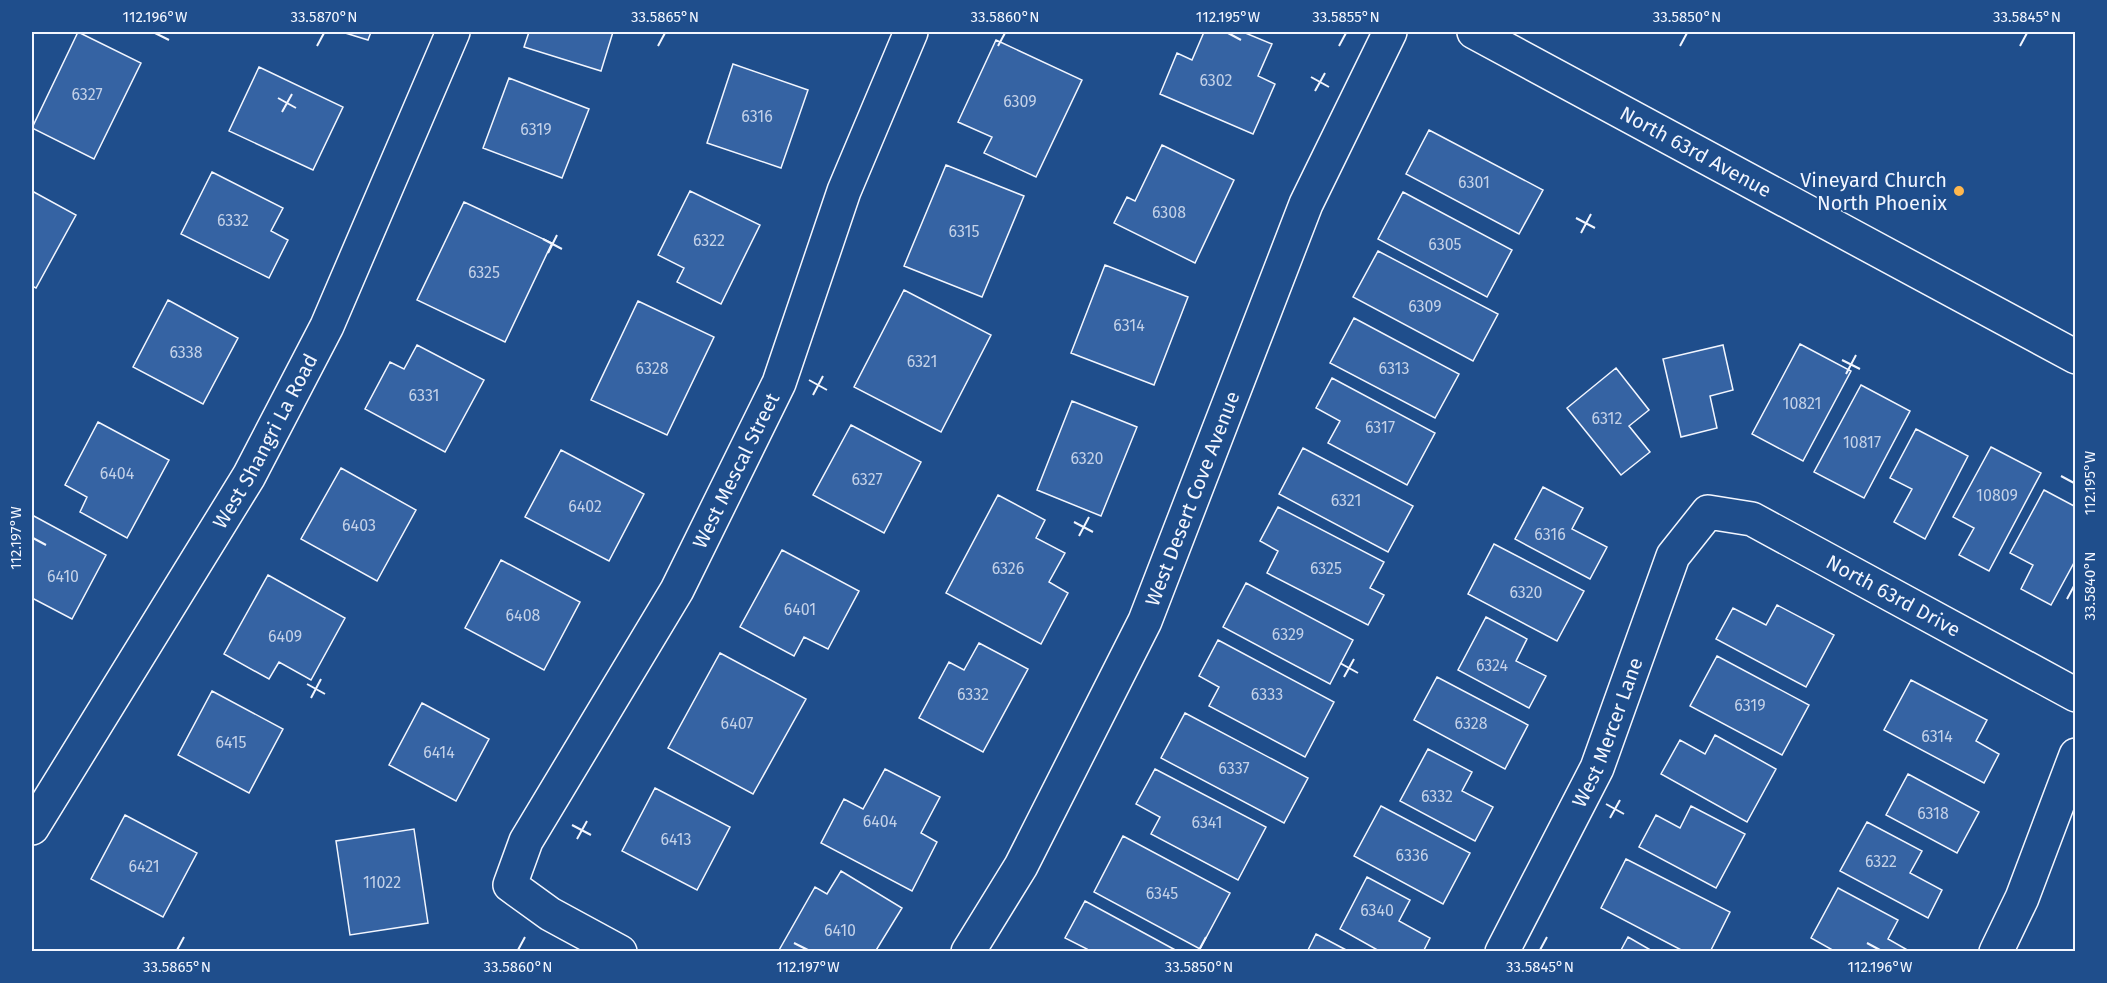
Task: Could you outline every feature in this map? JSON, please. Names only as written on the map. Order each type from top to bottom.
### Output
[{"type":"street","name":"West Shangri La Road","points":[[32,828],[249,476],[327,326],[453,32]]},
{"type":"street","name":"West Mescal Street","points":[[620,951],[550,914],[510,885],[526,841],[676,590],[779,383],[844,191],[911,32]]},
{"type":"street","name":"West Desert Cove Avenue","points":[[968,951],[1021,866],[1145,621],[1306,204],[1390,32]]},
{"type":"street","name":"North 63rd Avenue","points":[[1474,32],[2076,357]]},
{"type":"street","name":"North 63rd Drive","points":[[1708,512],[1752,519],[2076,695]]},
{"type":"street","name":"West Mercer Lane","points":[[1502,951],[1597,768],[1673,556],[1708,512]]},
{"type":"street","points":[[1996,951],[2022,898],[2076,755]]},
{"type":"building","points":[[78,32],[141,63],[94,159],[32,128]]},
{"type":"building","points":[[342,32],[371,32],[368,40]]},
{"type":"building","points":[[529,32],[613,32],[601,71],[524,47]]},
{"type":"building","points":[[1204,32],[1243,32],[1272,44],[1258,76],[1275,84],[1253,134],[1160,94],[1177,53],[1192,60]]},
{"type":"building","points":[[996,40],[1082,80],[1036,177],[984,153],[992,137],[958,122]]},
{"type":"building","points":[[733,64],[808,90],[781,168],[707,143]]},
{"type":"building","points":[[259,67],[343,107],[313,170],[229,131]]},
{"type":"building","points":[[509,78],[589,109],[562,178],[483,148]]},
{"type":"building","points":[[1429,130],[1543,190],[1519,234],[1406,174]]},
{"type":"building","points":[[1162,145],[1234,180],[1195,263],[1114,223],[1127,197],[1135,201]]},
{"type":"building","points":[[946,165],[1024,196],[982,297],[904,266]]},
{"type":"building","points":[[212,172],[283,208],[271,231],[288,240],[269,278],[181,234]]},
{"type":"building","points":[[32,191],[76,215],[36,288],[32,286]]},
{"type":"building","points":[[690,191],[760,225],[721,304],[677,282],[684,268],[658,255]]},
{"type":"building","points":[[1403,192],[1512,250],[1487,297],[1378,239]]},
{"type":"building","points":[[464,202],[552,243],[505,342],[417,300]]},
{"type":"building","points":[[1378,251],[1498,314],[1473,361],[1353,297]]},
{"type":"building","points":[[1105,265],[1188,297],[1154,385],[1071,353]]},
{"type":"building","points":[[904,290],[991,335],[941,432],[854,387]]},
{"type":"building","points":[[168,300],[238,338],[203,404],[133,367]]},
{"type":"building","points":[[638,301],[714,337],[667,435],[591,400]]},
{"type":"building","points":[[1354,318],[1459,374],[1435,418],[1330,363]]},
{"type":"building","points":[[1800,344],[1851,371],[1803,461],[1752,434]]},
{"type":"building","points":[[417,345],[484,380],[445,452],[365,409],[390,362],[404,369]]},
{"type":"building","points":[[1723,345],[1733,390],[1710,396],[1717,428],[1681,437],[1663,359]]},
{"type":"building","points":[[1616,368],[1649,410],[1629,426],[1650,452],[1621,475],[1567,408]]},
{"type":"building","points":[[1332,378],[1435,433],[1407,485],[1328,443],[1340,421],[1316,408]]},
{"type":"building","points":[[1861,385],[1910,411],[1864,498],[1814,472]]},
{"type":"building","points":[[1072,401],[1137,427],[1101,516],[1037,490]]},
{"type":"building","points":[[98,422],[169,460],[127,538],[80,512],[87,497],[65,485]]},
{"type":"building","points":[[851,425],[921,462],[884,533],[813,495]]},
{"type":"building","points":[[1916,429],[1968,456],[1925,539],[1894,522],[1912,489],[1890,478]]},
{"type":"building","points":[[1991,447],[2041,473],[1989,571],[1959,555],[1974,528],[1953,517]]},
{"type":"building","points":[[1303,448],[1413,506],[1388,552],[1279,494]]},
{"type":"building","points":[[561,450],[644,494],[609,561],[525,517]]},
{"type":"building","points":[[341,468],[416,510],[377,581],[301,539]]},
{"type":"building","points":[[1543,487],[1583,508],[1572,529],[1607,547],[1590,579],[1515,539]]},
{"type":"building","points":[[2044,490],[2076,507],[2076,559],[2051,605],[2021,589],[2033,565],[2010,553]]},
{"type":"building","points":[[998,495],[1045,520],[1036,538],[1065,553],[1049,582],[1068,593],[1041,644],[946,593]]},
{"type":"building","points":[[1278,507],[1384,562],[1370,588],[1384,595],[1368,625],[1267,573],[1278,551],[1260,541]]},
{"type":"building","points":[[32,515],[106,555],[72,619],[32,598]]},
{"type":"building","points":[[1494,544],[1584,591],[1557,641],[1468,594]]},
{"type":"building","points":[[782,550],[859,591],[828,649],[804,637],[794,656],[740,627]]},
{"type":"building","points":[[501,560],[580,602],[544,670],[465,628]]},
{"type":"building","points":[[268,575],[345,618],[311,680],[279,662],[269,679],[224,654]]},
{"type":"building","points":[[1246,583],[1353,640],[1330,684],[1223,627]]},
{"type":"building","points":[[1777,605],[1834,635],[1806,687],[1716,639],[1733,608],[1766,625]]},
{"type":"building","points":[[1486,617],[1527,639],[1516,661],[1546,676],[1529,708],[1458,670]]},
{"type":"building","points":[[1218,640],[1334,702],[1305,757],[1209,706],[1219,687],[1199,676]]},
{"type":"building","points":[[979,643],[1028,669],[983,752],[919,718],[949,662],[964,670]]},
{"type":"building","points":[[720,653],[806,699],[753,794],[668,748]]},
{"type":"building","points":[[1717,656],[1809,705],[1782,755],[1690,706]]},
{"type":"building","points":[[1437,677],[1528,725],[1505,769],[1414,720]]},
{"type":"building","points":[[1911,680],[1987,720],[1976,741],[1999,754],[1984,783],[1884,730]]},
{"type":"building","points":[[212,691],[283,729],[249,793],[178,755]]},
{"type":"building","points":[[422,703],[489,739],[456,801],[389,765]]},
{"type":"building","points":[[1185,713],[1308,778],[1284,823],[1161,758]]},
{"type":"building","points":[[1715,735],[1776,769],[1747,822],[1661,774],[1680,740],[1705,754]]},
{"type":"building","points":[[1428,749],[1472,772],[1462,791],[1493,807],[1475,841],[1400,801]]},
{"type":"building","points":[[885,769],[940,797],[921,833],[937,842],[912,891],[821,843],[844,799],[863,809]]},
{"type":"building","points":[[1155,769],[1266,827],[1238,880],[1151,834],[1160,817],[1136,804]]},
{"type":"building","points":[[1908,774],[1979,812],[1957,853],[1886,815]]},
{"type":"building","points":[[655,788],[730,827],[697,890],[622,851]]},
{"type":"building","points":[[1381,806],[1470,853],[1443,904],[1354,856]]},
{"type":"building","points":[[1691,806],[1745,834],[1716,888],[1639,847],[1656,815],[1680,828]]},
{"type":"building","points":[[125,815],[197,853],[163,917],[91,879]]},
{"type":"building","points":[[1867,822],[1922,851],[1910,873],[1942,890],[1928,918],[1840,871]]},
{"type":"building","points":[[414,829],[428,923],[350,935],[336,841]]},
{"type":"building","points":[[1123,836],[1230,893],[1200,949],[1094,892]]},
{"type":"building","points":[[1626,859],[1730,912],[1710,952],[1685,952],[1601,908]]},
{"type":"building","points":[[841,871],[902,908],[875,952],[778,952],[815,887],[827,894]]},
{"type":"building","points":[[1367,877],[1410,900],[1399,921],[1430,938],[1423,952],[1381,952],[1340,929]]},
{"type":"building","points":[[1838,888],[1898,920],[1888,939],[1911,952],[1836,952],[1811,938]]},
{"type":"building","points":[[1085,901],[1179,952],[1085,952],[1087,949],[1065,938]]},
{"type":"building","points":[[1316,934],[1350,952],[1307,952]]},
{"type":"building","points":[[1628,937],[1654,952],[1620,952]]},
{"type":"place","name":"Vineyard Church North Phoenix","points":[[1959,191]]}]
